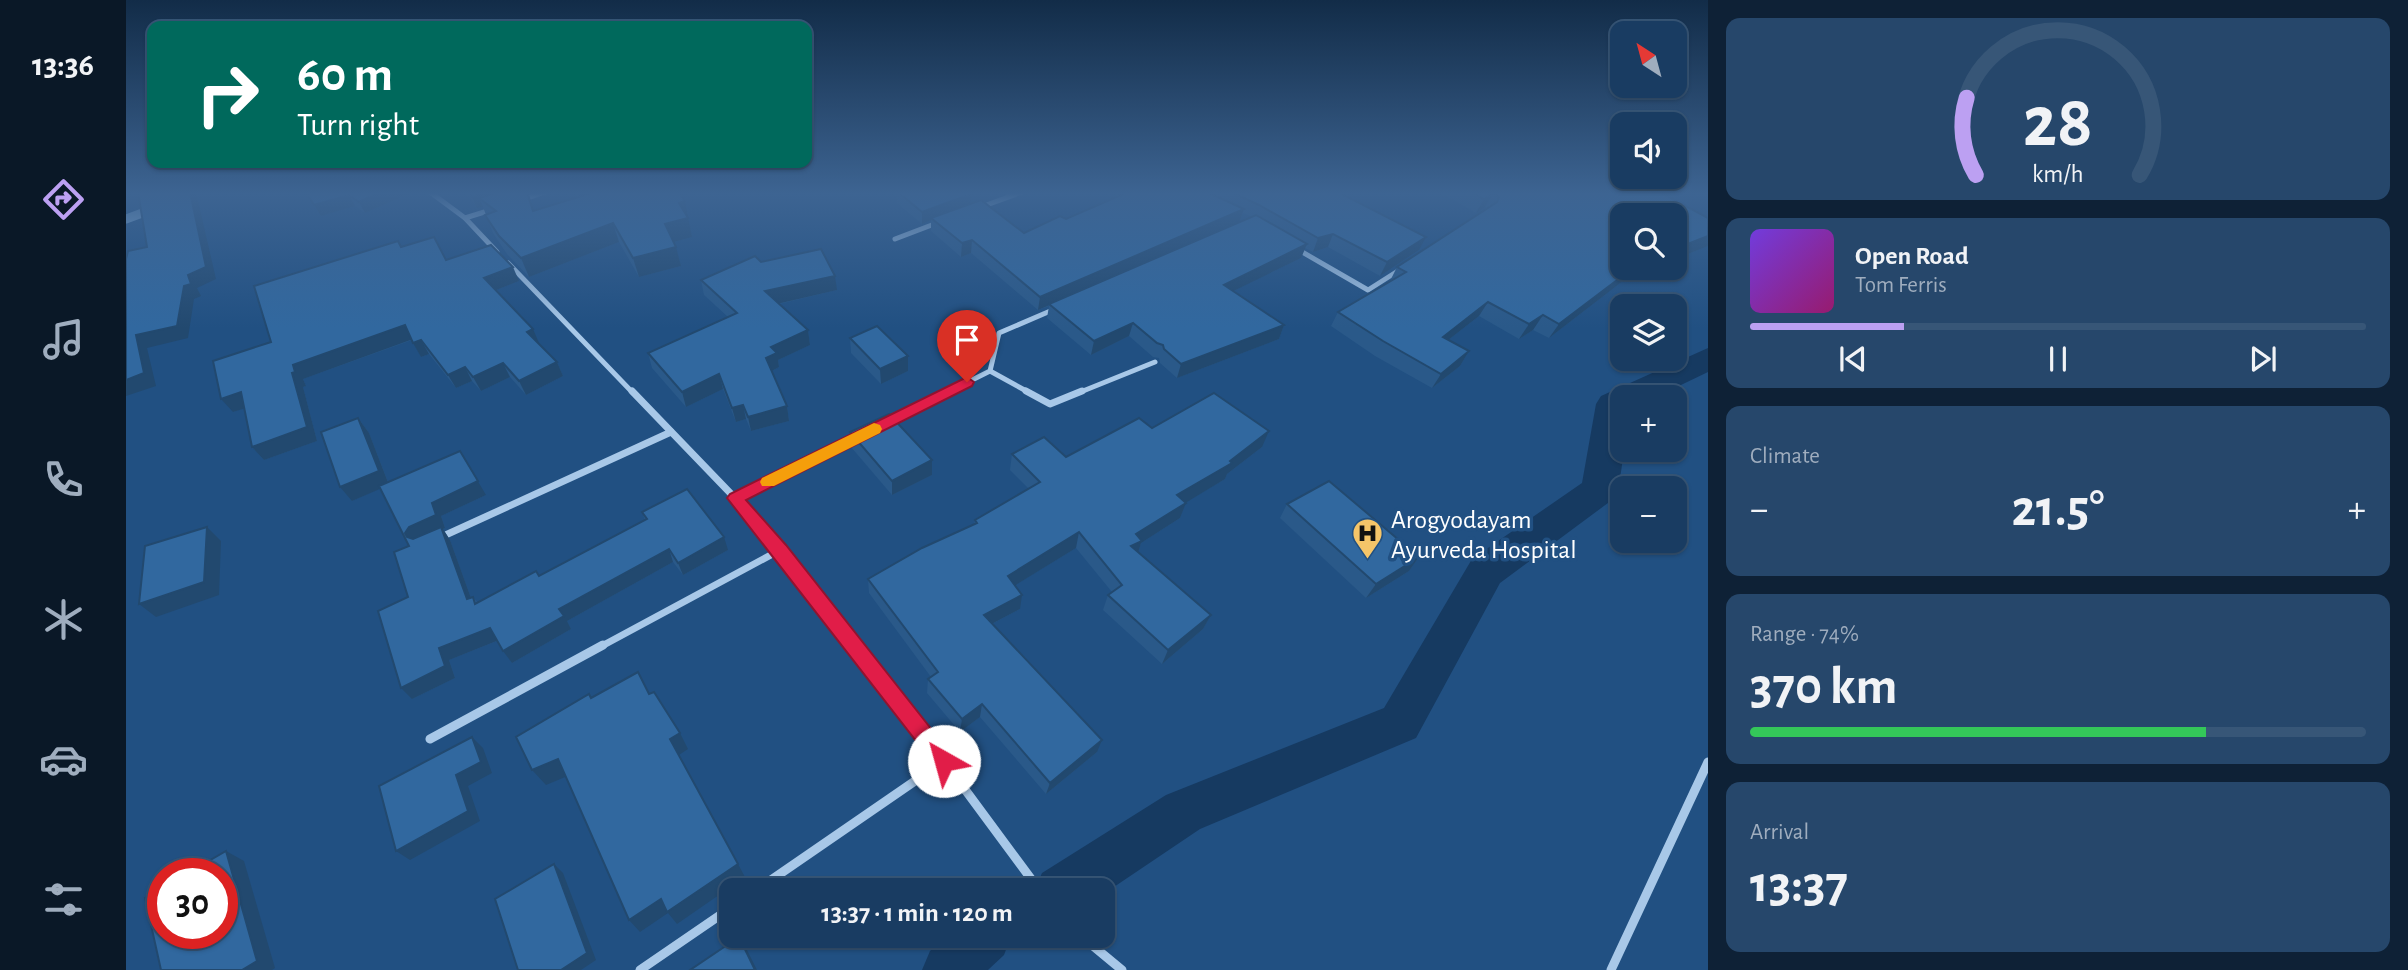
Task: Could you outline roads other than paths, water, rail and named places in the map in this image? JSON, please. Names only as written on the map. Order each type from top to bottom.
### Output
[{"type":"street","points":[[484,237],[735,498],[780,550],[944,761],[1030,878]]},
{"type":"street","points":[[895,239],[900,237]]},
{"type":"street","points":[[1287,243],[1368,290],[1411,262]]},
{"type":"street","points":[[990,371],[999,333],[1062,306]]},
{"type":"street","points":[[990,371],[1049,404],[1155,362]]},
{"type":"street","points":[[881,425],[990,371]]},
{"type":"street","points":[[433,540],[671,432]]},
{"type":"street","points":[[735,498],[869,432]]},
{"type":"street","points":[[430,739],[780,550]]},
{"type":"street","points":[[774,878],[944,761]]},
{"type":"street","points":[[1611,970],[1708,762]]},
{"type":"street","points":[[640,970],[719,916]]},
{"type":"street","points":[[1095,948],[1122,970]]},
{"type":"waterway","points":[[1653,385],[1708,359]]},
{"type":"waterway","points":[[1084,878],[1183,812],[1400,723],[1486,571],[1599,490],[1610,422]]},
{"type":"waterway","points":[[949,970],[972,948]]},
{"type":"place","name":"Arogyodayam Ayurveda Hospital","points":[[1368,561]]}]
